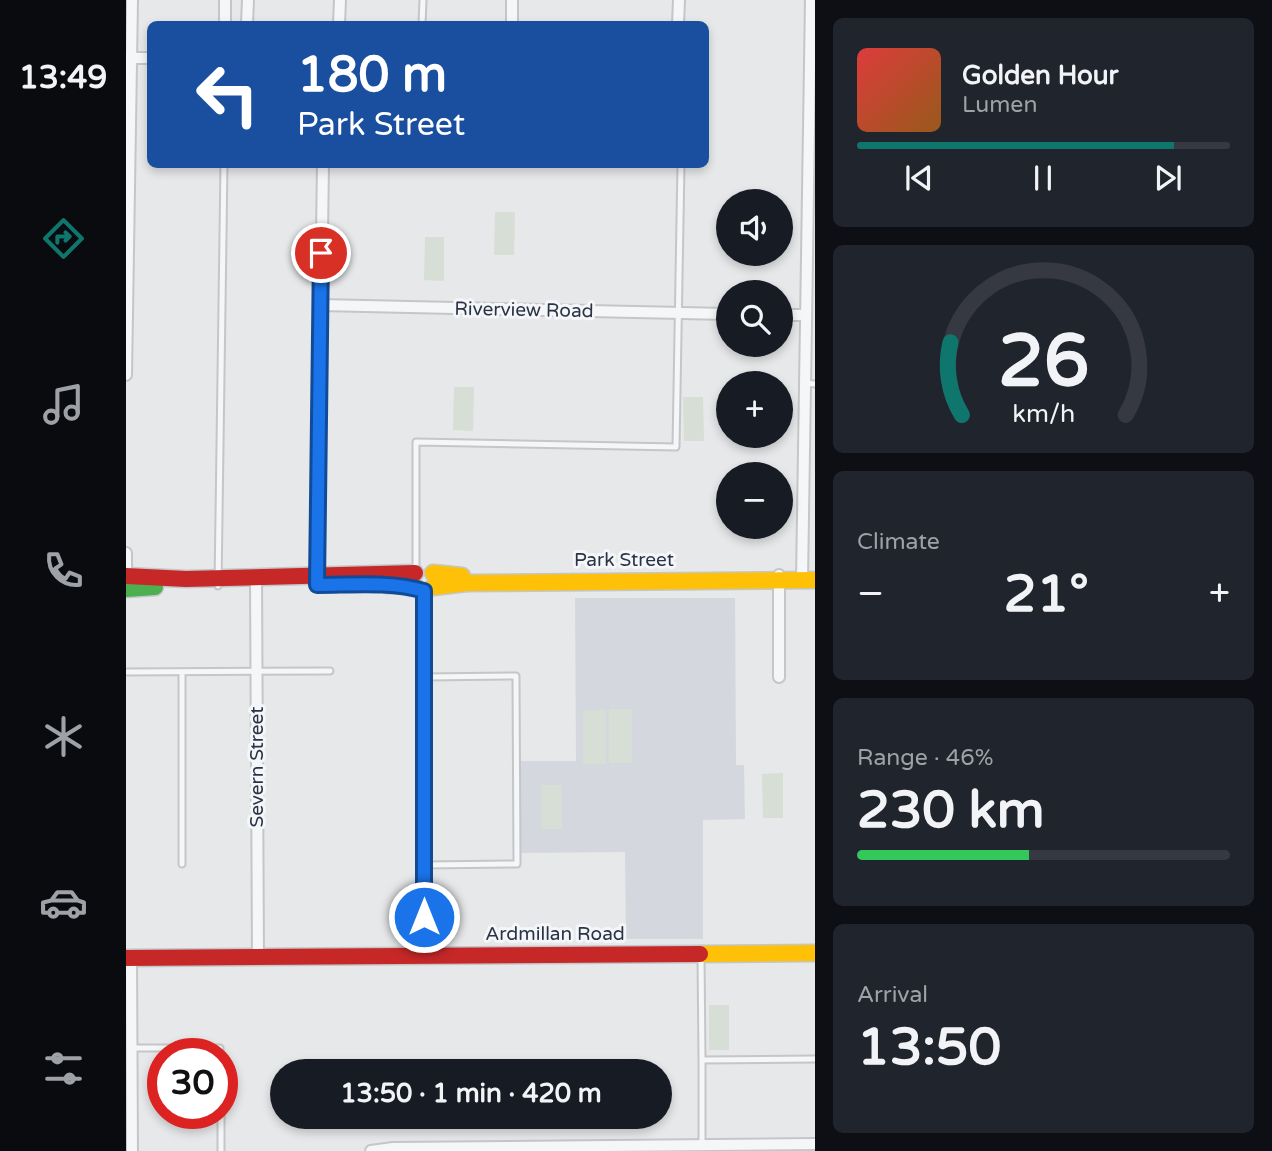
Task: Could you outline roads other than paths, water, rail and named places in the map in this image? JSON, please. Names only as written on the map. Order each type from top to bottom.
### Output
[{"type":"street","points":[[126,376],[128,58],[132,0]]},
{"type":"street","points":[[225,0],[225,21]]},
{"type":"street","points":[[247,21],[248,0]]},
{"type":"street","points":[[340,0],[340,21]]},
{"type":"street","points":[[512,0],[512,21]]},
{"type":"street","points":[[678,21],[679,0]]},
{"type":"street","points":[[809,576],[809,384],[804,315],[811,0]]},
{"type":"street","points":[[128,58],[147,58]]},
{"type":"street","points":[[317,581],[323,168]]},
{"type":"street","name":"Riverview Road","points":[[320,305],[716,314]]},
{"type":"street","points":[[793,315],[804,315]]},
{"type":"street","points":[[126,553],[126,587]]},
{"type":"street","name":"Park Street","points":[[126,576],[218,582],[423,580],[461,576],[809,576]]},
{"type":"street","points":[[779,577],[779,677]]},
{"type":"street","points":[[423,580],[424,956]]},
{"type":"street","name":"Park Street","points":[[126,587],[218,582]]},
{"type":"street","name":"Severn Street","points":[[256,582],[258,956]]},
{"type":"street","name":"Ardmillan Road","points":[[128,958],[815,953]]},
{"type":"street","points":[[128,958],[132,1048],[132,1151]]},
{"type":"street","points":[[371,1151],[393,1148],[561,1149],[815,1144]]},
{"type":"lane","points":[[422,21],[423,0]]},
{"type":"lane","points":[[218,582],[225,168]]},
{"type":"lane","points":[[423,580],[416,442],[676,447],[681,168]]},
{"type":"lane","points":[[126,672],[330,671]]},
{"type":"lane","points":[[181,673],[182,864]]},
{"type":"lane","points":[[424,864],[517,864],[516,676],[425,677]]},
{"type":"lane","points":[[701,954],[702,1060],[708,1147]]},
{"type":"lane","points":[[132,1048],[147,1048]]},
{"type":"lane","points":[[702,1060],[815,1059]]},
{"type":"lane","points":[[221,1129],[221,1151]]}]
